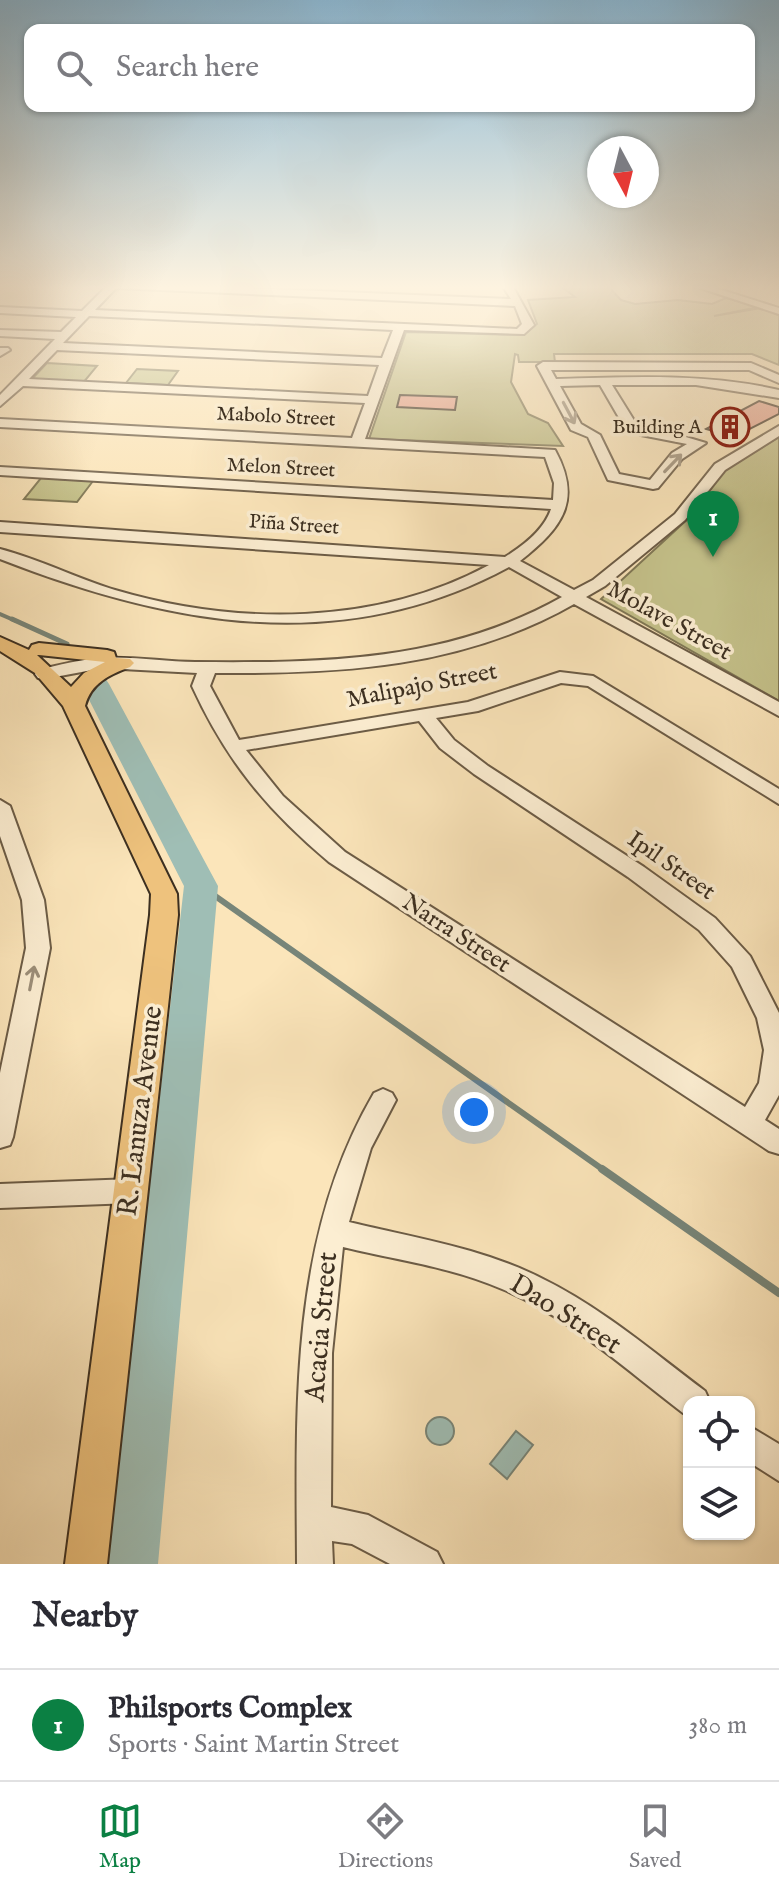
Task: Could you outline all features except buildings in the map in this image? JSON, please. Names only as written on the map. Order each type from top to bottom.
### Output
[{"type":"main road","points":[[0,631],[53,673]]},
{"type":"main road","points":[[0,643],[23,653],[79,689],[115,659]]},
{"type":"main road","points":[[53,673],[115,659]]},
{"type":"main road","name":"R. Lanuza Avenue","points":[[53,673],[164,894],[132,1191],[86,1564]]},
{"type":"street","points":[[0,402],[43,358]]},
{"type":"street","points":[[324,358],[386,362]]},
{"type":"street","points":[[357,442],[388,358]]},
{"type":"street","points":[[605,383],[630,425],[646,432],[699,443],[677,456],[650,486],[613,477],[593,435],[576,427],[544,365],[751,367],[779,379]]},
{"type":"street","points":[[21,382],[373,400]]},
{"type":"street","points":[[553,383],[725,385],[779,394]]},
{"type":"street","name":"Mabolo Street","points":[[0,423],[550,453],[563,489],[560,505]]},
{"type":"street","points":[[53,673],[115,659],[175,667],[322,667],[431,654],[504,631],[577,597],[628,561],[680,517],[720,467],[779,430]]},
{"type":"street","name":"Melon Street","points":[[0,471],[560,505]]},
{"type":"street","points":[[0,554],[94,590],[180,611],[264,618],[355,614],[397,605],[463,584],[511,562],[546,532],[560,505]]},
{"type":"street","name":"Piña Street","points":[[0,527],[511,562],[577,597]]},
{"type":"street","name":"Molave Street","points":[[577,597],[779,710]]},
{"type":"street","name":"Narra Street","points":[[202,666],[201,686],[232,747],[297,826],[337,857],[779,1143]]},
{"type":"street","name":"Malipajo Street","points":[[232,747],[471,707],[560,677],[573,676],[593,681],[779,798]]},
{"type":"street","name":"Ipil Street","points":[[424,716],[447,744],[481,770],[636,872],[707,924],[742,962],[769,1018],[777,1050],[772,1084],[749,1123]]},
{"type":"street","points":[[0,806],[33,900],[38,948],[0,1137]]},
{"type":"street","name":"Acacia Street","points":[[315,1564],[315,1398],[323,1275],[331,1231],[357,1148],[383,1100]]},
{"type":"street","points":[[0,1196],[132,1191]]},
{"type":"street","name":"Dao Street","points":[[331,1231],[512,1279],[579,1318],[686,1396]]},
{"type":"street","points":[[755,1446],[779,1464]]},
{"type":"street","points":[[314,1522],[356,1527],[425,1564]]},
{"type":"shaded area","points":[[397,358],[514,358],[511,382],[528,414],[548,423],[563,446],[369,439]]},
{"type":"shaded area","points":[[518,358],[554,358],[555,362],[519,362]]},
{"type":"shaded area","points":[[762,358],[779,358],[779,365]]},
{"type":"shaded area","points":[[47,363],[97,366],[83,383],[31,380]]},
{"type":"shaded area","points":[[137,369],[178,371],[168,385],[126,383]]},
{"type":"shaded area","points":[[779,437],[779,701],[601,599],[692,515],[722,472]]},
{"type":"shaded area","points":[[41,478],[93,481],[77,502],[24,499]]},
{"type":"water","points":[[440,1417],[450,1421],[454,1431],[450,1441],[440,1445],[430,1441],[426,1431],[430,1421]]},
{"type":"water","points":[[516,1431],[533,1445],[507,1479],[490,1464]]},
{"type":"waterway","points":[[0,614],[16,621]]},
{"type":"waterway","points":[[12,619],[67,644]]},
{"type":"waterway","points":[[95,684],[201,886],[132,1564]]},
{"type":"waterway","points":[[201,886],[605,1171]]},
{"type":"waterway","points":[[602,1169],[779,1293]]},
{"type":"place","name":"Building A","points":[[730,427]]},
{"type":"place","name":"Philsports Complex","points":[[713,557]]}]
